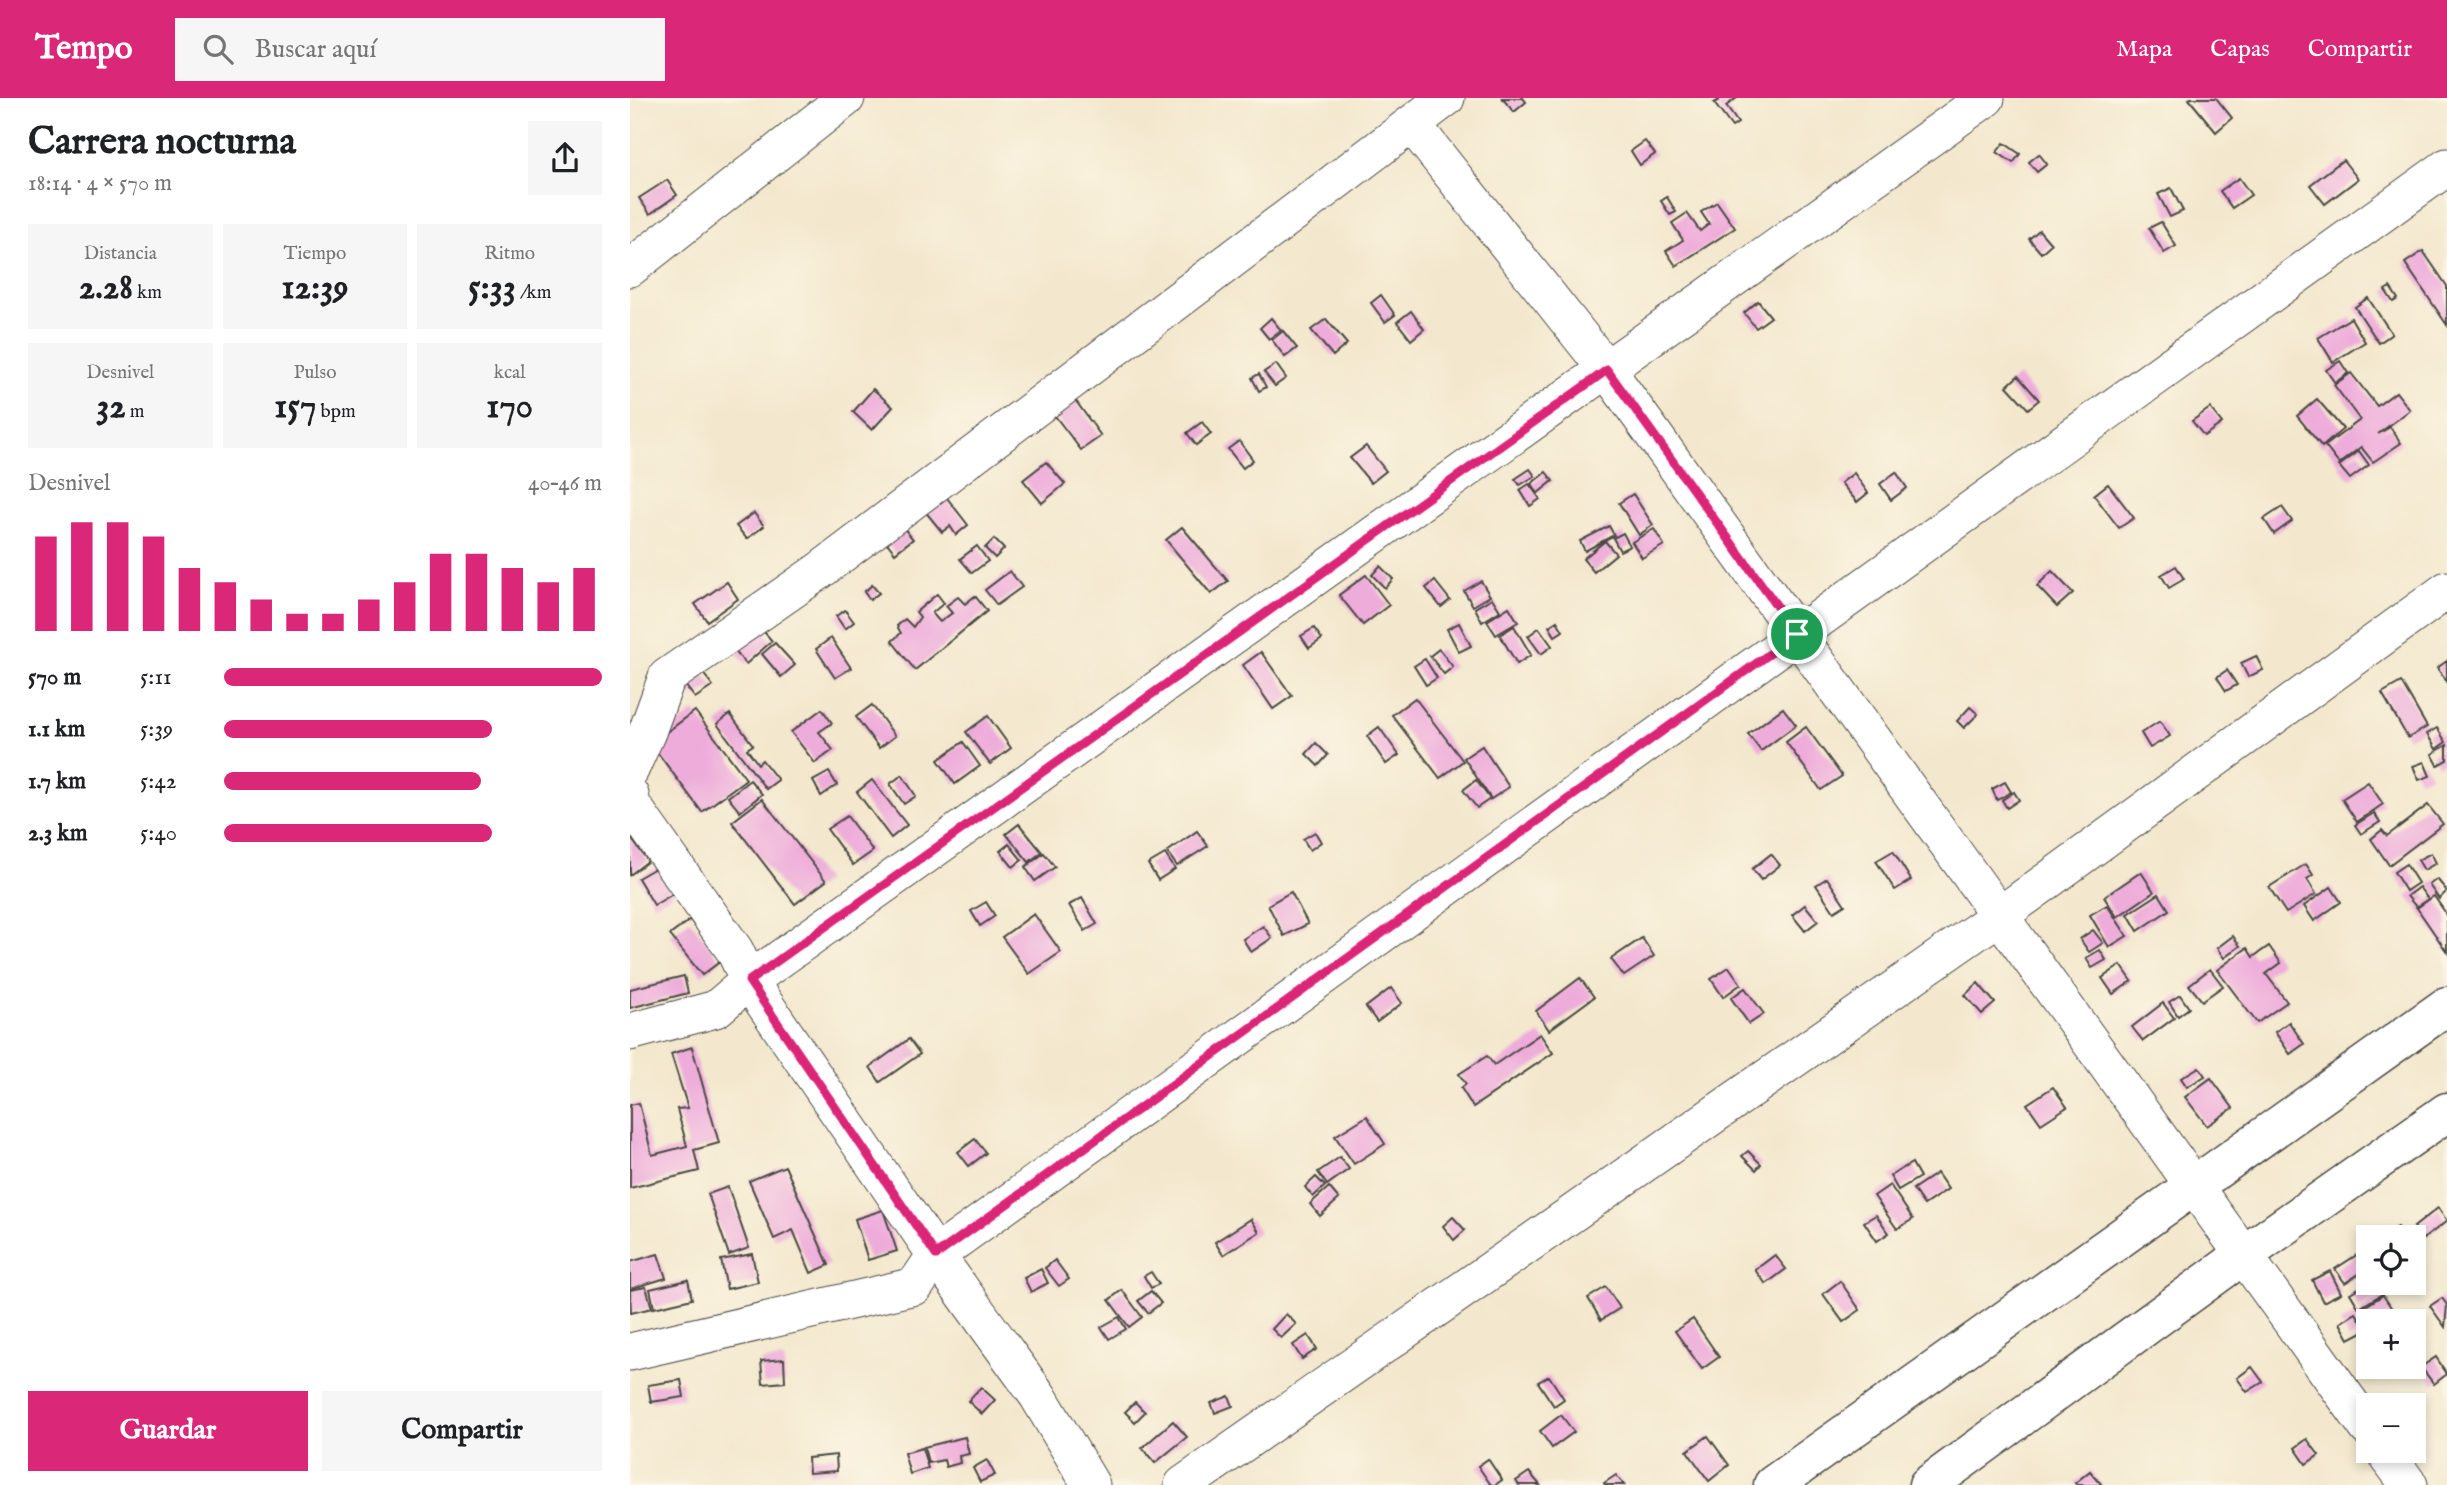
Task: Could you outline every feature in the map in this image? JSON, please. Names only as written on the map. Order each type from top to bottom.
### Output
[{"type":"street","points":[[630,268],[846,98]]},
{"type":"street","points":[[630,769],[667,677],[818,572],[1446,98]]},
{"type":"street","points":[[630,1032],[716,1009],[749,981],[1986,98]]},
{"type":"street","points":[[1412,124],[1607,370],[2356,1412]]},
{"type":"street","points":[[630,1352],[915,1286],[936,1255],[2447,167]]},
{"type":"street","points":[[1183,1485],[1999,916],[2447,590]]},
{"type":"street","points":[[630,795],[632,805],[665,855],[735,951],[749,981],[936,1255],[1038,1396],[1091,1485]]},
{"type":"street","points":[[1773,1485],[2447,1006]]},
{"type":"street","points":[[1928,1485],[2242,1256],[2447,1112]]},
{"type":"street","points":[[2393,1463],[2409,1485]]},
{"type":"building","points":[[1502,98],[1523,98],[1526,102],[1514,112]]},
{"type":"building","points":[[1718,98],[1737,98],[1726,106],[1738,123],[1732,127],[1714,103]]},
{"type":"building","points":[[2216,98],[2232,118],[2216,132],[2189,99]]},
{"type":"building","points":[[1645,141],[1655,154],[1640,165],[1631,151]]},
{"type":"building","points":[[2004,143],[2020,154],[2013,163],[1997,152]]},
{"type":"building","points":[[2039,154],[2047,164],[2037,172],[2029,162]]},
{"type":"building","points":[[2343,160],[2358,179],[2325,204],[2310,185]]},
{"type":"building","points":[[2239,178],[2251,195],[2232,208],[2220,191]]},
{"type":"building","points":[[667,180],[677,195],[650,214],[639,198]]},
{"type":"building","points":[[2171,188],[2183,211],[2170,217],[2158,194]]},
{"type":"building","points":[[1667,197],[1676,212],[1670,215],[1661,201]]},
{"type":"building","points":[[1717,202],[1735,228],[1676,266],[1666,251],[1683,240],[1672,223],[1687,213],[1700,231],[1709,224],[1701,212]]},
{"type":"building","points":[[2161,222],[2176,246],[2164,253],[2149,228]]},
{"type":"building","points":[[2039,230],[2051,244],[2041,253],[2029,239]]},
{"type":"building","points":[[2423,251],[2447,286],[2447,325],[2405,263]]},
{"type":"building","points":[[2390,287],[2398,299],[2393,302],[2385,290]]},
{"type":"building","points":[[1381,295],[1395,315],[1385,322],[1371,303]]},
{"type":"building","points":[[2368,298],[2392,334],[2379,343],[2355,307]]},
{"type":"building","points":[[1758,301],[1771,317],[1756,328],[1744,313]]},
{"type":"building","points":[[1411,311],[1424,329],[1411,340],[1397,322]]},
{"type":"building","points":[[1271,318],[1281,330],[1269,339],[1260,328]]},
{"type":"building","points":[[2351,318],[2365,342],[2333,362],[2318,338]]},
{"type":"building","points":[[1326,319],[1347,344],[1333,356],[1311,330]]},
{"type":"building","points":[[1283,331],[1297,348],[1285,357],[1272,340]]},
{"type":"building","points":[[2340,361],[2348,373],[2335,383],[2326,370]]},
{"type":"building","points":[[1276,364],[1286,378],[1275,386],[1264,372]]},
{"type":"building","points":[[2351,373],[2377,406],[2396,392],[2410,410],[2378,434],[2390,427],[2401,443],[2373,462],[2361,447],[2339,464],[2325,446],[2360,420],[2334,385]]},
{"type":"building","points":[[1259,374],[1266,387],[1259,391],[1252,378]]},
{"type":"building","points":[[2018,376],[2039,400],[2028,409],[2007,386]]},
{"type":"building","points":[[873,389],[893,407],[872,430],[853,412]]},
{"type":"building","points":[[1073,397],[1101,436],[1081,450],[1052,412]]},
{"type":"building","points":[[2317,399],[2343,429],[2322,447],[2297,416]]},
{"type":"building","points":[[2210,408],[2222,423],[2204,436],[2192,421]]},
{"type":"building","points":[[1202,422],[1211,434],[1196,445],[1187,433]]},
{"type":"building","points":[[1239,441],[1253,460],[1243,468],[1228,449]]},
{"type":"building","points":[[1366,446],[1386,471],[1371,483],[1350,458]]},
{"type":"building","points":[[2359,451],[2369,465],[2350,479],[2339,466]]},
{"type":"building","points":[[1046,462],[1065,484],[1042,503],[1023,480]]},
{"type":"building","points":[[1530,469],[1535,476],[1520,485],[1515,479]]},
{"type":"building","points":[[1546,472],[1553,481],[1538,493],[1531,484]]},
{"type":"building","points":[[1896,472],[1907,488],[1891,500],[1880,484]]},
{"type":"building","points":[[1854,473],[1868,493],[1857,502],[1841,483]]},
{"type":"building","points":[[1529,484],[1540,499],[1530,506],[1520,490]]},
{"type":"building","points":[[2108,484],[2134,518],[2119,528],[2094,495]]},
{"type":"building","points":[[944,494],[968,525],[956,535],[950,526],[942,532],[924,510]]},
{"type":"building","points":[[1633,494],[1653,525],[1639,535],[1619,503]]},
{"type":"building","points":[[2282,507],[2292,521],[2274,534],[2264,519]]},
{"type":"building","points":[[754,513],[764,526],[747,539],[736,526]]},
{"type":"building","points":[[901,525],[913,539],[895,553],[884,539]]},
{"type":"building","points":[[1609,526],[1614,535],[1585,551],[1580,541]]},
{"type":"building","points":[[1182,527],[1228,581],[1211,594],[1166,540]]},
{"type":"building","points":[[1654,529],[1664,545],[1642,558],[1632,542]]},
{"type":"building","points":[[1623,533],[1630,546],[1620,551],[1613,538]]},
{"type":"building","points":[[994,539],[1004,549],[995,558],[985,548]]},
{"type":"building","points":[[1605,541],[1616,554],[1594,572],[1583,559]]},
{"type":"building","points":[[977,546],[988,561],[972,573],[960,559]]},
{"type":"building","points":[[1380,566],[1393,579],[1385,588],[1372,575]]},
{"type":"building","points":[[2176,566],[2184,579],[2169,588],[2161,575]]},
{"type":"building","points":[[1010,571],[1022,587],[997,605],[985,590]]},
{"type":"building","points":[[2052,571],[2073,593],[2057,607],[2037,586]]},
{"type":"building","points":[[1366,575],[1389,605],[1363,625],[1339,595]]},
{"type":"building","points":[[1435,581],[1450,600],[1441,607],[1426,588]]},
{"type":"building","points":[[1481,581],[1490,596],[1473,606],[1464,591]]},
{"type":"building","points":[[727,582],[738,599],[707,621],[695,604]]},
{"type":"building","points":[[872,585],[879,593],[870,600],[864,592]]},
{"type":"building","points":[[937,594],[944,603],[932,613],[940,622],[952,613],[946,606],[958,597],[965,604],[975,596],[987,611],[915,670],[892,641],[901,633],[897,626],[905,619],[913,627],[920,617],[916,612]]},
{"type":"building","points":[[1492,598],[1500,611],[1482,622],[1475,608]]},
{"type":"building","points":[[1509,607],[1518,622],[1496,635],[1487,621]]},
{"type":"building","points":[[845,610],[854,622],[845,629],[836,616]]},
{"type":"building","points":[[1557,621],[1563,631],[1555,636],[1549,626]]},
{"type":"building","points":[[1459,623],[1471,646],[1459,652],[1447,629]]},
{"type":"building","points":[[759,626],[772,641],[746,664],[733,649]]},
{"type":"building","points":[[1514,626],[1531,655],[1517,664],[1500,635]]},
{"type":"building","points":[[1314,628],[1322,639],[1309,648],[1301,636]]},
{"type":"building","points":[[1539,628],[1552,646],[1541,654],[1528,636]]},
{"type":"building","points":[[831,638],[851,668],[835,678],[816,649]]},
{"type":"building","points":[[775,643],[795,665],[781,677],[762,654]]},
{"type":"building","points":[[1439,649],[1453,667],[1444,674],[1430,656]]},
{"type":"building","points":[[1261,652],[1292,696],[1273,709],[1243,665]]},
{"type":"building","points":[[2256,656],[2263,670],[2248,677],[2241,663]]},
{"type":"building","points":[[1425,659],[1437,678],[1426,685],[1414,666]]},
{"type":"building","points":[[2447,661],[2447,682],[2437,668]]},
{"type":"building","points":[[699,668],[713,686],[695,698],[682,681]]},
{"type":"building","points":[[2227,670],[2237,685],[2226,691],[2217,677]]},
{"type":"building","points":[[2401,682],[2427,727],[2408,738],[2382,693]]},
{"type":"building","points":[[1415,698],[1463,761],[1440,778],[1392,715]]},
{"type":"building","points":[[872,705],[895,736],[879,748],[856,717]]},
{"type":"building","points":[[1970,707],[1978,714],[1964,728],[1957,721]]},
{"type":"building","points":[[1783,708],[1796,725],[1761,751],[1748,734]]},
{"type":"building","points":[[822,709],[832,723],[819,732],[833,750],[815,763],[791,732]]},
{"type":"building","points":[[695,711],[746,779],[702,812],[651,744]]},
{"type":"building","points":[[730,714],[753,745],[747,749],[758,764],[762,760],[778,780],[766,789],[717,724]]},
{"type":"building","points":[[988,716],[1011,748],[990,764],[966,732]]},
{"type":"building","points":[[2160,721],[2170,736],[2150,748],[2141,733]]},
{"type":"building","points":[[1379,727],[1399,755],[1386,764],[1367,736]]},
{"type":"building","points":[[1806,727],[1842,776],[1821,790],[1786,742]]},
{"type":"building","points":[[2437,728],[2446,742],[2436,749],[2427,734]]},
{"type":"building","points":[[963,742],[980,766],[955,784],[938,760]]},
{"type":"building","points":[[1316,743],[1328,755],[1318,766],[1306,754]]},
{"type":"building","points":[[2447,745],[2447,760],[2438,765],[2432,754]]},
{"type":"building","points":[[1482,746],[1509,787],[1491,799],[1464,758]]},
{"type":"building","points":[[2424,762],[2430,776],[2419,780],[2413,766]]},
{"type":"building","points":[[829,772],[837,785],[821,796],[813,781]]},
{"type":"building","points":[[902,775],[916,796],[904,804],[890,784]]},
{"type":"building","points":[[750,780],[762,794],[740,812],[728,797]]},
{"type":"building","points":[[872,780],[907,825],[891,838],[857,792]]},
{"type":"building","points":[[1476,780],[1490,799],[1477,808],[1463,790]]},
{"type":"building","points":[[2005,782],[2011,792],[1997,800],[1992,789]]},
{"type":"building","points":[[2368,782],[2383,804],[2357,822],[2342,799]]},
{"type":"building","points":[[2014,792],[2019,800],[2007,808],[2002,800]]},
{"type":"building","points":[[762,799],[826,881],[795,904],[732,822]]},
{"type":"building","points":[[2428,805],[2443,824],[2389,865],[2371,839],[2382,830],[2387,836]]},
{"type":"building","points":[[2374,813],[2380,822],[2361,834],[2355,825]]},
{"type":"building","points":[[847,816],[873,851],[853,865],[827,829]]},
{"type":"building","points":[[1019,824],[1042,852],[1029,862],[1006,834]]},
{"type":"building","points":[[1197,831],[1208,846],[1177,866],[1167,852]]},
{"type":"building","points":[[1315,832],[1321,842],[1310,850],[1303,839]]},
{"type":"building","points":[[630,837],[648,861],[630,875]]},
{"type":"building","points":[[1009,844],[1022,860],[1013,867],[1000,851]]},
{"type":"building","points":[[1893,851],[1911,880],[1895,890],[1876,861]]},
{"type":"building","points":[[1044,853],[1055,867],[1035,881],[1025,867]]},
{"type":"building","points":[[2431,853],[2436,863],[2424,870],[2418,860]]},
{"type":"building","points":[[1165,854],[1175,869],[1158,880],[1148,864]]},
{"type":"building","points":[[1771,854],[1780,865],[1761,880],[1752,869]]},
{"type":"building","points":[[2306,864],[2313,875],[2307,879],[2316,894],[2286,913],[2269,887]]},
{"type":"building","points":[[2406,864],[2418,883],[2406,891],[2394,872]]},
{"type":"building","points":[[657,867],[673,894],[654,905],[638,878]]},
{"type":"building","points":[[2141,872],[2154,892],[2117,917],[2104,897]]},
{"type":"building","points":[[1827,878],[1845,905],[1834,912],[1816,885]]},
{"type":"building","points":[[2437,879],[2447,891],[2439,899],[2429,885]]},
{"type":"building","points":[[2331,887],[2341,902],[2314,921],[2304,906]]},
{"type":"building","points":[[2419,887],[2428,899],[2416,907],[2407,896]]},
{"type":"building","points":[[1291,892],[1308,924],[1284,936],[1268,905]]},
{"type":"building","points":[[2159,894],[2169,910],[2138,931],[2128,914]]},
{"type":"building","points":[[2434,896],[2447,915],[2447,952],[2417,908]]},
{"type":"building","points":[[1082,898],[1097,924],[1085,931],[1069,905]]},
{"type":"building","points":[[986,902],[995,916],[980,926],[971,911]]},
{"type":"building","points":[[1805,905],[1818,921],[1805,931],[1792,915]]},
{"type":"building","points":[[2107,905],[2127,936],[2109,947],[2090,915]]},
{"type":"building","points":[[1034,914],[1061,952],[1029,974],[1002,937]]},
{"type":"building","points":[[690,920],[721,961],[702,975],[670,935]]},
{"type":"building","points":[[1263,926],[1272,938],[1251,952],[1243,939]]},
{"type":"building","points":[[2093,930],[2103,943],[2089,952],[2080,939]]},
{"type":"building","points":[[2233,936],[2240,946],[2224,958],[2217,948]]},
{"type":"building","points":[[1642,938],[1654,956],[1624,976],[1611,959]]},
{"type":"building","points":[[2269,946],[2281,963],[2266,974],[2287,1002],[2257,1023],[2217,970],[2247,948],[2253,957]]},
{"type":"building","points":[[2100,950],[2106,960],[2092,968],[2086,958]]},
{"type":"building","points":[[2121,965],[2132,981],[2113,994],[2102,978]]},
{"type":"building","points":[[1729,967],[1741,984],[1723,997],[1711,979]]},
{"type":"building","points":[[2210,969],[2223,986],[2202,1001],[2189,985]]},
{"type":"building","points":[[684,976],[688,993],[630,1008],[630,989]]},
{"type":"building","points":[[1580,978],[1594,997],[1549,1030],[1536,1011]]},
{"type":"building","points":[[1978,983],[1995,1003],[1982,1014],[1965,995]]},
{"type":"building","points":[[1391,988],[1402,1003],[1377,1022],[1366,1007]]},
{"type":"building","points":[[1745,988],[1764,1014],[1749,1024],[1731,998]]},
{"type":"building","points":[[2180,995],[2189,1008],[2178,1016],[2169,1002]]},
{"type":"building","points":[[2163,1003],[2174,1018],[2143,1041],[2132,1027]]},
{"type":"building","points":[[2289,1022],[2304,1044],[2290,1054],[2275,1032]]},
{"type":"building","points":[[1540,1034],[1553,1053],[1473,1107],[1461,1088],[1466,1084],[1459,1074],[1487,1056],[1494,1065]]},
{"type":"building","points":[[909,1039],[920,1054],[880,1082],[870,1067]]},
{"type":"building","points":[[692,1047],[719,1143],[694,1150],[699,1171],[630,1188],[630,1105],[639,1103],[652,1155],[687,1146],[677,1109],[688,1108],[671,1054]]},
{"type":"building","points":[[2199,1067],[2205,1076],[2187,1087],[2181,1078]]},
{"type":"building","points":[[2211,1078],[2233,1108],[2207,1126],[2185,1097]]},
{"type":"building","points":[[2053,1087],[2067,1107],[2041,1124],[2027,1104]]},
{"type":"building","points":[[1367,1116],[1385,1144],[1354,1164],[1335,1136]]},
{"type":"building","points":[[975,1139],[986,1153],[969,1166],[958,1152]]},
{"type":"building","points":[[1748,1151],[1761,1164],[1756,1170],[1742,1156]]},
{"type":"building","points":[[1340,1157],[1349,1169],[1327,1185],[1318,1172]]},
{"type":"building","points":[[1912,1163],[1920,1177],[1898,1190],[1890,1176]]},
{"type":"building","points":[[785,1166],[829,1265],[811,1273],[793,1230],[774,1239],[749,1181]]},
{"type":"building","points":[[1937,1173],[1948,1189],[1924,1205],[1913,1189]]},
{"type":"building","points":[[1316,1177],[1325,1186],[1313,1197],[1305,1187]]},
{"type":"building","points":[[1890,1185],[1913,1219],[1897,1229],[1874,1196]]},
{"type":"building","points":[[728,1187],[749,1248],[729,1255],[708,1194]]},
{"type":"building","points":[[1329,1187],[1339,1199],[1320,1216],[1310,1204]]},
{"type":"building","points":[[2438,1208],[2447,1221],[2426,1237],[2426,1225],[2417,1225]]},
{"type":"building","points":[[883,1210],[897,1251],[868,1260],[855,1219]]},
{"type":"building","points":[[1876,1215],[1889,1233],[1877,1241],[1864,1222]]},
{"type":"building","points":[[1453,1217],[1465,1230],[1454,1240],[1443,1226]]},
{"type":"building","points":[[1251,1219],[1259,1232],[1223,1255],[1215,1242]]},
{"type":"building","points":[[658,1254],[666,1278],[630,1289],[630,1262]]},
{"type":"building","points":[[752,1254],[758,1282],[727,1289],[721,1260]]},
{"type":"building","points":[[1775,1255],[1786,1269],[1766,1284],[1755,1270]]},
{"type":"building","points":[[2356,1255],[2356,1276],[2345,1283],[2335,1269]]},
{"type":"building","points":[[1055,1260],[1069,1279],[1059,1286],[1045,1268]]},
{"type":"building","points":[[1041,1269],[1048,1283],[1031,1292],[1024,1278]]},
{"type":"building","points":[[2330,1271],[2341,1293],[2323,1302],[2312,1280]]},
{"type":"building","points":[[1151,1272],[1159,1284],[1151,1288],[1144,1276]]},
{"type":"building","points":[[688,1280],[692,1299],[654,1308],[650,1289]]},
{"type":"building","points":[[1840,1281],[1860,1310],[1843,1322],[1823,1294]]},
{"type":"building","points":[[646,1287],[652,1308],[631,1313],[630,1290]]},
{"type":"building","points":[[1606,1287],[1620,1308],[1601,1320],[1588,1298]]},
{"type":"building","points":[[1122,1290],[1142,1317],[1129,1327],[1109,1300]]},
{"type":"building","points":[[2356,1290],[2356,1295],[2380,1295],[2359,1308],[2350,1293]]},
{"type":"building","points":[[1151,1291],[1161,1303],[1148,1313],[1138,1301]]},
{"type":"building","points":[[2383,1295],[2392,1309],[2362,1309]]},
{"type":"building","points":[[2442,1298],[2447,1305],[2445,1327],[2430,1306]]},
{"type":"building","points":[[2356,1313],[2356,1335],[2349,1339],[2340,1323]]},
{"type":"building","points":[[1286,1314],[1296,1324],[1281,1338],[1272,1329]]},
{"type":"building","points":[[1119,1317],[1126,1329],[1109,1339],[1101,1327]]},
{"type":"building","points":[[1693,1319],[1719,1357],[1702,1369],[1675,1331]]},
{"type":"building","points":[[1308,1335],[1317,1349],[1302,1359],[1293,1345]]},
{"type":"building","points":[[2436,1357],[2447,1374],[2434,1384],[2426,1374],[2426,1364]]},
{"type":"building","points":[[784,1359],[785,1382],[763,1384],[761,1361]]},
{"type":"building","points":[[2252,1367],[2263,1382],[2247,1392],[2237,1378]]},
{"type":"building","points":[[1549,1376],[1564,1399],[1554,1406],[1538,1382]]},
{"type":"building","points":[[681,1380],[684,1397],[651,1402],[648,1385]]},
{"type":"building","points":[[981,1387],[995,1400],[982,1414],[968,1401]]},
{"type":"building","points":[[1229,1396],[1233,1406],[1215,1413],[1211,1403]]},
{"type":"building","points":[[1135,1402],[1145,1412],[1135,1422],[1125,1412]]},
{"type":"building","points":[[1561,1415],[1574,1432],[1552,1448],[1540,1431]]},
{"type":"building","points":[[1173,1421],[1187,1437],[1155,1463],[1142,1448]]},
{"type":"building","points":[[1708,1436],[1729,1465],[1709,1481],[1687,1451]]},
{"type":"building","points":[[965,1437],[969,1454],[959,1456],[960,1463],[946,1467],[944,1460],[928,1463],[924,1447]]},
{"type":"building","points":[[2307,1439],[2319,1455],[2306,1464],[2295,1448]]},
{"type":"building","points":[[922,1448],[928,1468],[910,1474],[904,1453]]},
{"type":"building","points":[[836,1455],[837,1471],[809,1473],[808,1458]]},
{"type":"building","points":[[1488,1459],[1502,1480],[1495,1485],[1491,1485],[1478,1466]]},
{"type":"building","points":[[987,1460],[995,1475],[980,1482],[973,1468]]},
{"type":"building","points":[[2090,1471],[2102,1485],[2075,1483]]},
{"type":"building","points":[[1529,1472],[1540,1485],[1519,1485],[1516,1481]]},
{"type":"building","points":[[1616,1475],[1624,1485],[1605,1485],[1604,1483]]},
{"type":"route","points":[[1607,370],[1797,634],[936,1255],[749,981],[1607,370]]}]
